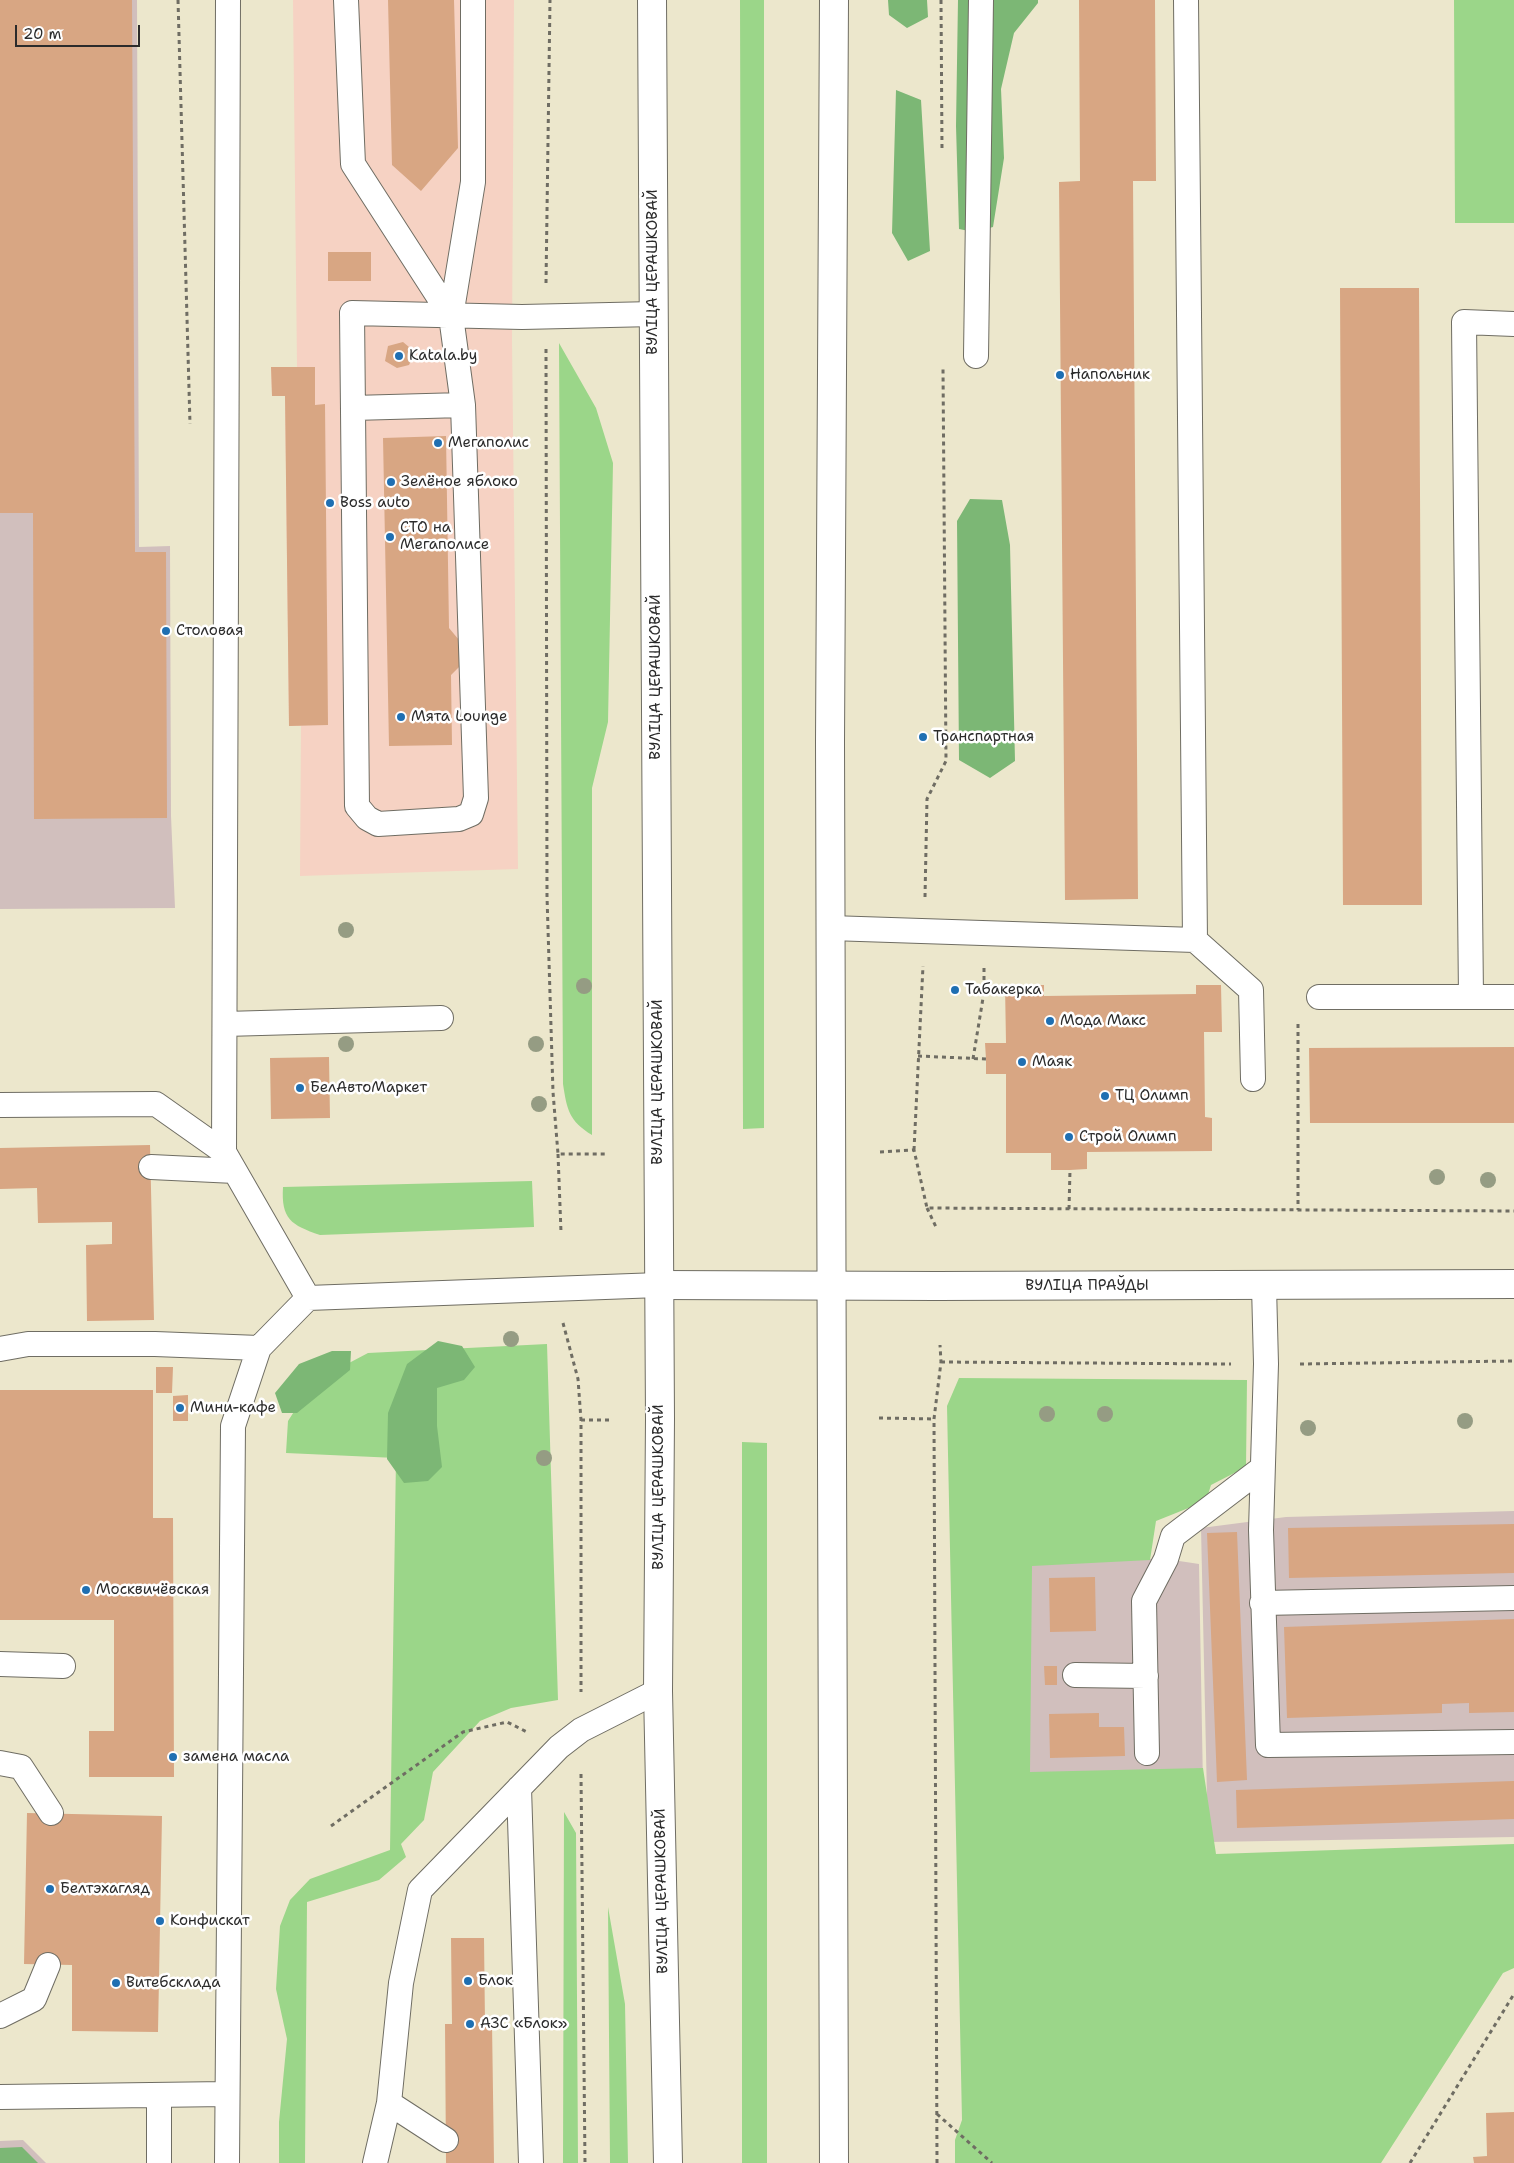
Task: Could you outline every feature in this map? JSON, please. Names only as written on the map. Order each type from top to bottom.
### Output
[{"type":"main road","name":"ВУЛІЦА ЦЕРАШКОВАЙ","points":[[652,0],[659,1285],[658,1691],[668,2163]]},
{"type":"main road","points":[[834,0],[830,928],[834,2163]]},
{"type":"main road","name":"ВУЛІЦА ПРАЎДЫ","points":[[659,1285],[1264,1286],[1514,1284]]},
{"type":"lane","points":[[228,0],[225,1024],[230,1162]]},
{"type":"lane","points":[[346,0],[354,164],[451,316]]},
{"type":"lane","points":[[474,0],[474,182],[451,316],[463,405],[476,798],[471,814],[459,819],[378,824],[367,818],[357,806],[352,314],[451,316],[654,314]]},
{"type":"lane","points":[[976,356],[982,0]]},
{"type":"lane","points":[[1186,0],[1195,940]]},
{"type":"lane","points":[[1470,997],[1464,322],[1514,324]]},
{"type":"lane","points":[[353,408],[463,405]]},
{"type":"lane","points":[[830,928],[1195,940],[1251,990],[1253,1079]]},
{"type":"lane","points":[[1320,997],[1514,997]]},
{"type":"lane","points":[[225,1024],[441,1018]]},
{"type":"lane","points":[[0,1106],[156,1104],[230,1162],[308,1298]]},
{"type":"lane","points":[[151,1167],[230,1162]]},
{"type":"lane","points":[[227,2163],[226,2094],[233,1426],[259,1348],[308,1298],[659,1285]]},
{"type":"lane","points":[[1264,1286],[1266,1364],[1261,1469],[1262,1603],[1268,1745],[1514,1742]]},
{"type":"lane","points":[[0,1349],[28,1344],[155,1344],[259,1348]]},
{"type":"lane","points":[[1147,1753],[1144,1601],[1166,1559],[1173,1536],[1261,1469]]},
{"type":"lane","points":[[1262,1603],[1514,1598]]},
{"type":"lane","points":[[0,1664],[63,1666]]},
{"type":"lane","points":[[1075,1675],[1146,1676]]},
{"type":"lane","points":[[375,2163],[389,2103],[401,1983],[420,1890],[559,1747],[581,1730],[658,1691]]},
{"type":"lane","points":[[0,1763],[21,1767],[51,1813]]},
{"type":"lane","points":[[520,1788],[531,2163]]},
{"type":"lane","points":[[0,2016],[34,1999],[48,1965]]},
{"type":"lane","points":[[0,2097],[226,2094]]},
{"type":"lane","points":[[159,2095],[159,2163]]},
{"type":"lane","points":[[389,2103],[446,2140]]},
{"type":"path","points":[[550,0],[546,316],[547,896],[553,1092],[561,1232]]},
{"type":"path","points":[[941,0],[942,158]]},
{"type":"path","points":[[936,1227],[927,1208],[914,1150],[924,931],[927,799],[946,760],[944,366]]},
{"type":"path","points":[[973,1059],[984,977]]},
{"type":"path","points":[[1298,1015],[1298,1210]]},
{"type":"path","points":[[918,1056],[986,1059]]},
{"type":"path","points":[[880,1152],[914,1150]]},
{"type":"path","points":[[558,1154],[605,1154]]},
{"type":"path","points":[[1069,1209],[1070,1170]]},
{"type":"path","points":[[927,1208],[1514,1211]]},
{"type":"path","points":[[937,2163],[934,1418],[941,1362],[940,1345]]},
{"type":"path","points":[[941,1362],[1266,1364],[1514,1361]]},
{"type":"path","points":[[879,1418],[934,1418]]},
{"type":"path","points":[[580,1420],[609,1420]]},
{"type":"path","points":[[331,1826],[463,1732],[508,1722],[559,1747]]},
{"type":"path","points":[[1410,2163],[1514,1994]]},
{"type":"path","points":[[937,2113],[992,2163]]},
{"type":"shaded area","points":[[0,0],[137,0],[139,547],[170,546],[171,816],[175,908],[0,909]]},
{"type":"shaded area","points":[[293,0],[514,0],[512,340],[518,869],[300,876],[301,726],[289,726],[285,396],[272,396],[271,367],[297,367]]},
{"type":"shaded area","points":[[1514,1511],[1514,1837],[1208,1842],[1201,1528],[1286,1517]]},
{"type":"shaded area","points":[[989,1559],[1166,1559],[1199,1564],[1209,2119],[991,2124]]},
{"type":"shaded area","points":[[23,2140],[46,2163],[0,2163],[0,2141]]},
{"type":"green space","points":[[740,0],[764,0],[764,1128],[743,1129]]},
{"type":"green space","points":[[888,0],[927,0],[928,17],[907,28],[889,15]]},
{"type":"green space","points":[[958,0],[1038,0],[1038,3],[1014,33],[1001,89],[1004,158],[993,227],[974,232],[959,229],[956,126]]},
{"type":"green space","points":[[1454,0],[1514,0],[1514,223],[1455,223]]},
{"type":"green space","points":[[896,90],[921,100],[930,251],[908,261],[892,233]]},
{"type":"green space","points":[[559,343],[596,408],[613,463],[608,722],[592,788],[592,1135],[578,1125],[570,1114],[563,1084]]},
{"type":"green space","points":[[970,499],[1002,500],[1010,545],[1015,761],[990,778],[959,760],[957,521]]},
{"type":"green space","points":[[532,1181],[534,1227],[320,1235],[302,1228],[290,1219],[286,1214],[283,1198],[283,1187]]},
{"type":"green space","points":[[438,1341],[462,1346],[475,1367],[464,1380],[437,1388],[437,1426],[442,1467],[428,1481],[404,1483],[387,1459],[388,1413],[407,1364]]},
{"type":"green space","points":[[547,1344],[558,1700],[511,1708],[480,1721],[433,1772],[424,1820],[401,1844],[406,1857],[379,1880],[307,1902],[305,2163],[279,2163],[279,2122],[287,2039],[276,1989],[280,1926],[290,1900],[310,1879],[390,1850],[396,1458],[286,1453],[288,1421],[313,1382],[368,1353]]},
{"type":"green space","points":[[332,1351],[351,1351],[350,1370],[297,1413],[282,1413],[275,1393],[299,1364]]},
{"type":"green space","points":[[959,1378],[1247,1380],[1246,1467],[1211,1485],[1206,1501],[1156,1521],[1150,1560],[1032,1566],[1030,1772],[1203,1768],[1216,1854],[1514,1844],[1514,1968],[1503,1973],[1381,2163],[955,2163],[955,2140],[962,2120],[947,1406]]},
{"type":"green space","points":[[742,1442],[767,1443],[767,2163],[742,2163]]},
{"type":"green space","points":[[564,1812],[576,1833],[578,2163],[563,2163]]},
{"type":"green space","points":[[608,1907],[625,2004],[628,2163],[610,2163]]},
{"type":"green space","points":[[22,2147],[38,2163],[0,2163],[0,2148]]},
{"type":"building","points":[[0,0],[132,0],[135,552],[166,552],[167,818],[34,819],[33,513],[0,513]]},
{"type":"building","points":[[388,0],[454,0],[458,148],[421,191],[392,165]]},
{"type":"building","points":[[1079,0],[1155,0],[1156,181],[1133,181],[1138,899],[1065,900],[1059,182],[1080,181]]},
{"type":"building","points":[[328,252],[371,252],[371,281],[328,281]]},
{"type":"building","points":[[1340,288],[1419,288],[1422,905],[1343,905]]},
{"type":"building","name":"Katala.by","points":[[403,342],[415,352],[409,365],[397,368],[385,361],[388,346]]},
{"type":"building","points":[[271,367],[315,367],[315,405],[325,404],[328,725],[289,726],[285,396],[272,396]]},
{"type":"building","name":"Мегаполис","points":[[446,436],[449,628],[459,640],[460,666],[451,675],[452,745],[389,746],[383,438]]},
{"type":"building","name":"ТЦ Олимп","points":[[1005,985],[1044,985],[1044,996],[1196,994],[1196,985],[1221,985],[1222,1032],[1204,1032],[1205,1117],[1212,1118],[1212,1151],[1087,1152],[1087,1169],[1070,1170],[1051,1170],[1051,1153],[1006,1153],[1006,1074],[986,1074],[985,1043],[1006,1043]]},
{"type":"building","points":[[1514,1047],[1514,1123],[1310,1123],[1309,1048]]},
{"type":"building","name":"БелАвтоМаркет","points":[[329,1057],[330,1118],[271,1119],[270,1058]]},
{"type":"building","points":[[150,1145],[154,1320],[87,1321],[86,1245],[112,1244],[112,1222],[38,1223],[37,1188],[0,1189],[0,1148]]},
{"type":"building","points":[[156,1367],[173,1367],[172,1393],[156,1393]]},
{"type":"building","name":"Москвичёвская","points":[[0,1390],[153,1390],[153,1518],[173,1518],[174,1777],[89,1777],[89,1731],[114,1731],[114,1620],[0,1620]]},
{"type":"building","name":"Мини-кафе","points":[[188,1395],[188,1421],[173,1421],[173,1396]]},
{"type":"building","points":[[1514,1524],[1514,1573],[1289,1578],[1288,1528]]},
{"type":"building","points":[[1237,1532],[1247,1780],[1217,1782],[1207,1533]]},
{"type":"building","points":[[1095,1577],[1096,1631],[1050,1632],[1049,1578]]},
{"type":"building","points":[[1514,1619],[1514,1712],[1469,1713],[1469,1703],[1442,1704],[1442,1713],[1287,1718],[1284,1627]]},
{"type":"building","points":[[1044,1666],[1057,1666],[1057,1685],[1045,1685]]},
{"type":"building","points":[[1099,1713],[1099,1727],[1124,1727],[1125,1756],[1050,1758],[1049,1714]]},
{"type":"building","points":[[1514,1781],[1514,1819],[1237,1828],[1236,1790]]},
{"type":"building","points":[[27,1813],[162,1816],[158,2032],[72,2031],[72,1965],[24,1964]]},
{"type":"building","points":[[451,1938],[484,1938],[485,2024],[492,2023],[494,2163],[446,2163],[445,2024],[452,2024]]},
{"type":"building","points":[[1514,2112],[1514,2163],[1474,2163],[1473,2157],[1487,2156],[1486,2113]]},
{"type":"place","name":"Katala.by","points":[[399,356]]},
{"type":"place","name":"Напольник","points":[[1060,375]]},
{"type":"place","name":"Мегаполис","points":[[438,443]]},
{"type":"place","name":"Зелёное яблоко","points":[[391,482]]},
{"type":"place","name":"Boss auto","points":[[330,503]]},
{"type":"place","name":"СТО на Мегаполисе","points":[[390,537]]},
{"type":"place","name":"Столовая","points":[[166,631]]},
{"type":"place","name":"Мята Lounge","points":[[401,717]]},
{"type":"place","name":"Транспартная","points":[[923,737]]},
{"type":"place","name":"Табакерка","points":[[955,990]]},
{"type":"place","name":"Мода Макс","points":[[1050,1021]]},
{"type":"place","name":"Маяк","points":[[1022,1062]]},
{"type":"place","name":"БелАвтоМаркет","points":[[300,1088]]},
{"type":"place","name":"ТЦ Олимп","points":[[1105,1096]]},
{"type":"place","name":"Строй Олимп","points":[[1069,1137]]},
{"type":"place","name":"Мини-кафе","points":[[180,1408]]},
{"type":"place","name":"Москвичёвская","points":[[86,1590]]},
{"type":"place","name":"замена масла","points":[[173,1757]]},
{"type":"place","name":"Белтэхагляд","points":[[50,1889]]},
{"type":"place","name":"Конфискат","points":[[160,1921]]},
{"type":"place","name":"Блок","points":[[468,1981]]},
{"type":"place","name":"Витебсклада","points":[[116,1983]]},
{"type":"place","name":"АЗС «Блок»","points":[[470,2024]]}]
